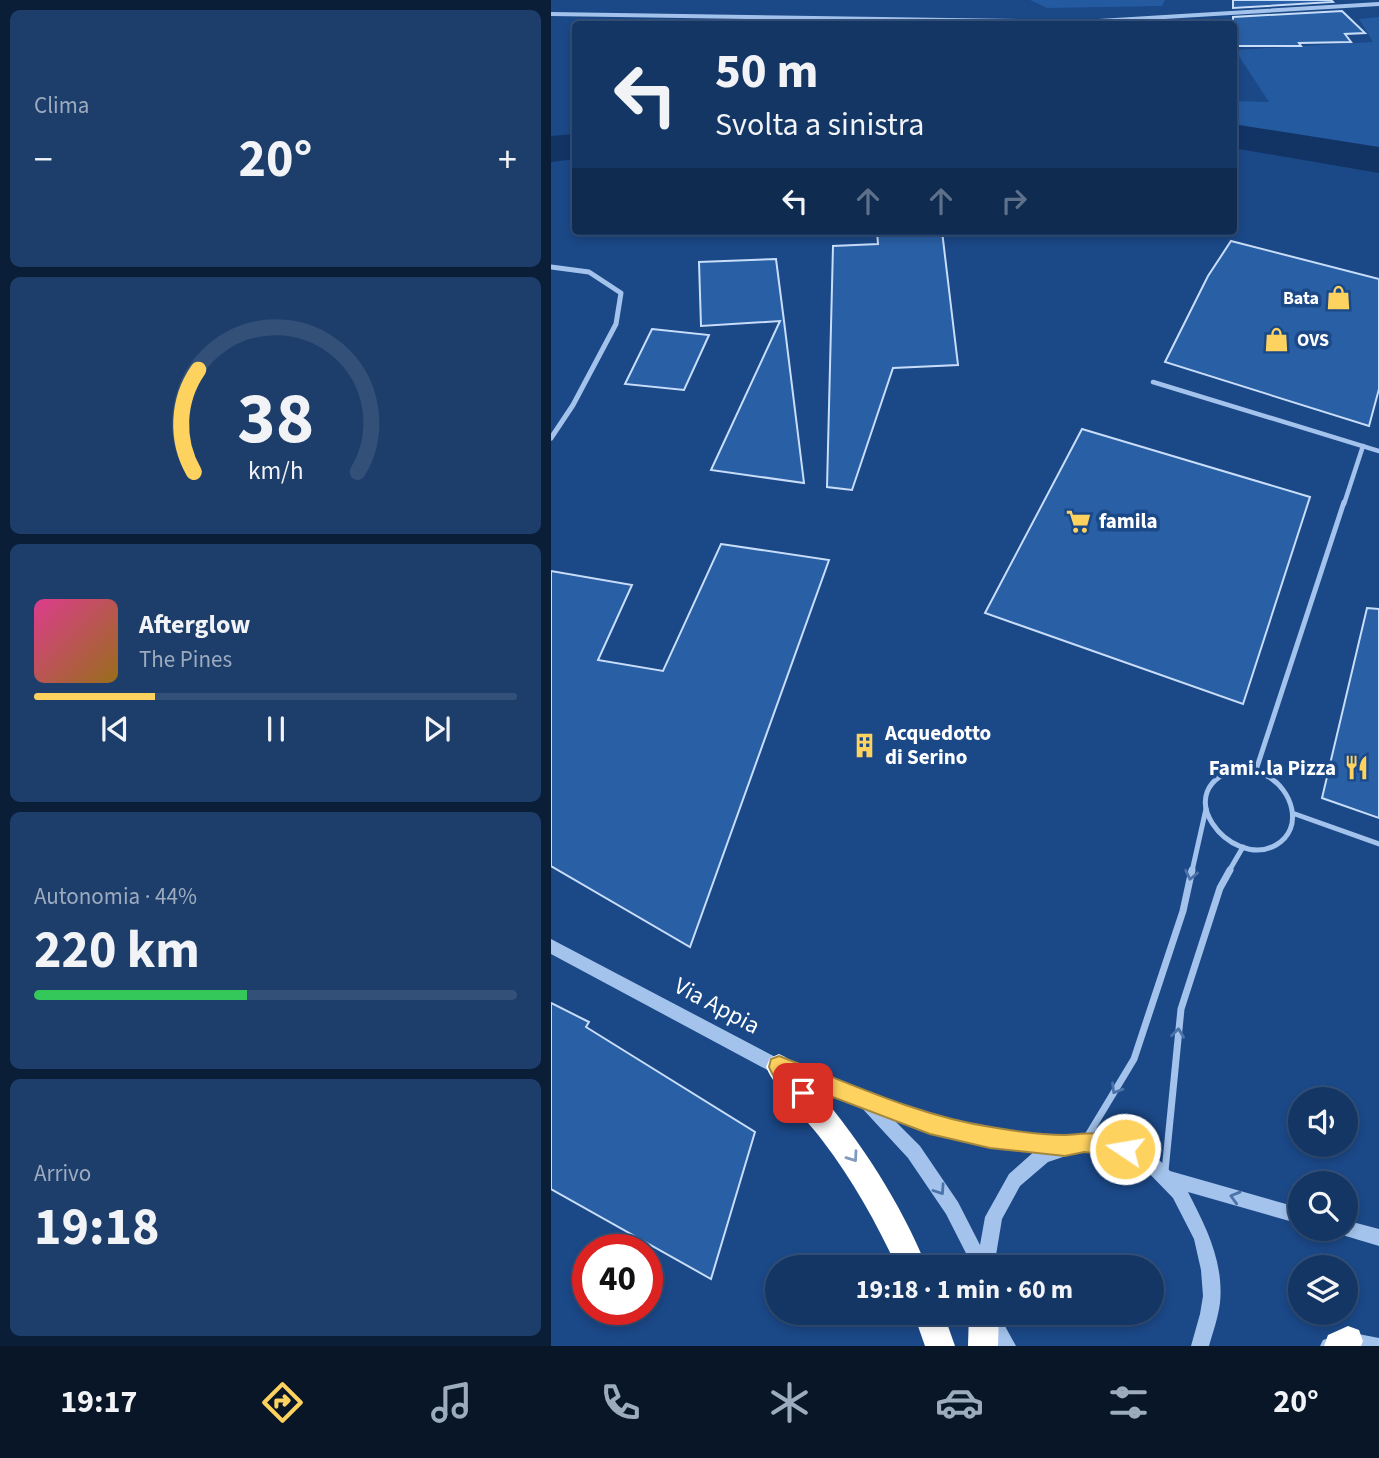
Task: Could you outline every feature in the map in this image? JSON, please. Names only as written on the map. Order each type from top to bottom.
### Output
[{"type":"highway","points":[[779,1067],[831,1126],[858,1164],[887,1213],[906,1255]]},
{"type":"highway","points":[[933,1325],[940,1346]]},
{"type":"highway","points":[[983,1346],[984,1325]]},
{"type":"street","points":[[1098,21],[1379,4]]},
{"type":"street","points":[[551,14],[1016,21]]},
{"type":"street","points":[[551,267],[586,270],[602,277],[621,293],[616,324],[573,405],[551,438]]},
{"type":"street","name":"Via Appia","points":[[551,946],[779,1067],[865,1101],[930,1123],[990,1138],[1065,1145]]},
{"type":"street","name":"Via Appia","points":[[865,1101],[914,1152],[952,1208],[977,1255]]},
{"type":"street","name":"Via Appia","points":[[984,1255],[997,1207],[1014,1179],[1037,1157],[1065,1145],[1084,1142],[1111,1144],[1138,1155],[1167,1177],[1194,1215],[1209,1258],[1211,1304],[1200,1346]]},
{"type":"street","name":"Via Appia","points":[[1167,1177],[1288,1212]]},
{"type":"street","points":[[1358,1232],[1379,1238]]},
{"type":"street","points":[[996,1325],[1007,1346]]},
{"type":"lane","points":[[1153,382],[1379,451]]},
{"type":"lane","points":[[1256,770],[1363,446]]},
{"type":"lane","points":[[1084,1142],[1134,1059],[1183,911],[1208,787],[1216,777],[1228,770],[1256,770],[1279,782],[1293,802],[1294,827],[1288,837],[1278,845],[1255,850],[1243,848],[1218,832],[1205,809]]},
{"type":"lane","points":[[1295,814],[1379,844]]},
{"type":"lane","points":[[1167,1177],[1181,1009],[1220,888],[1243,848]]},
{"type":"shaded area","points":[[1030,0],[1165,0],[1162,6],[1047,8]]},
{"type":"shaded area","points":[[1379,17],[1379,160],[1237,136],[1237,101],[1269,102],[1237,50],[1373,42],[1359,19]]},
{"type":"building","points":[[1233,0],[1331,0],[1333,2],[1233,8]]},
{"type":"building","points":[[1342,11],[1365,33],[1345,34],[1351,42],[1299,43],[1301,46],[1237,46],[1237,21],[1233,21],[1233,17]]},
{"type":"building","points":[[877,235],[942,235],[958,365],[893,368],[852,490],[827,487],[833,246],[878,244]]},
{"type":"building","name":"OVS","points":[[1231,241],[1379,279],[1379,389],[1369,426],[1165,362],[1208,276]]},
{"type":"building","points":[[776,259],[804,483],[711,470],[780,321],[701,326],[699,262]]},
{"type":"building","points":[[652,329],[709,335],[684,390],[625,384]]},
{"type":"building","points":[[1082,429],[1310,497],[1243,704],[985,613]]},
{"type":"building","points":[[721,544],[829,560],[690,947],[551,866],[551,571],[632,585],[598,660],[663,671]]},
{"type":"building","points":[[1367,608],[1379,609],[1379,818],[1322,798]]},
{"type":"building","points":[[551,1003],[589,1022],[586,1027],[755,1132],[711,1279],[663,1252],[663,1234],[631,1234],[551,1189]]},
{"type":"waterway","points":[[1237,137],[1379,160]]},
{"type":"waterway","points":[[551,149],[572,147]]},
{"type":"place","name":"Bata","points":[[1339,298]]},
{"type":"place","name":"OVS","points":[[1277,340]]},
{"type":"place","name":"famila","points":[[1079,521]]},
{"type":"place","name":"Acquedotto di Serino","points":[[865,745]]},
{"type":"place","name":"Fami..la Pizza","points":[[1356,768]]},
{"type":"route","points":[[803,1093],[779,1067],[930,1123],[990,1138],[1065,1145],[1084,1142],[1111,1144],[1125,1149]]}]
